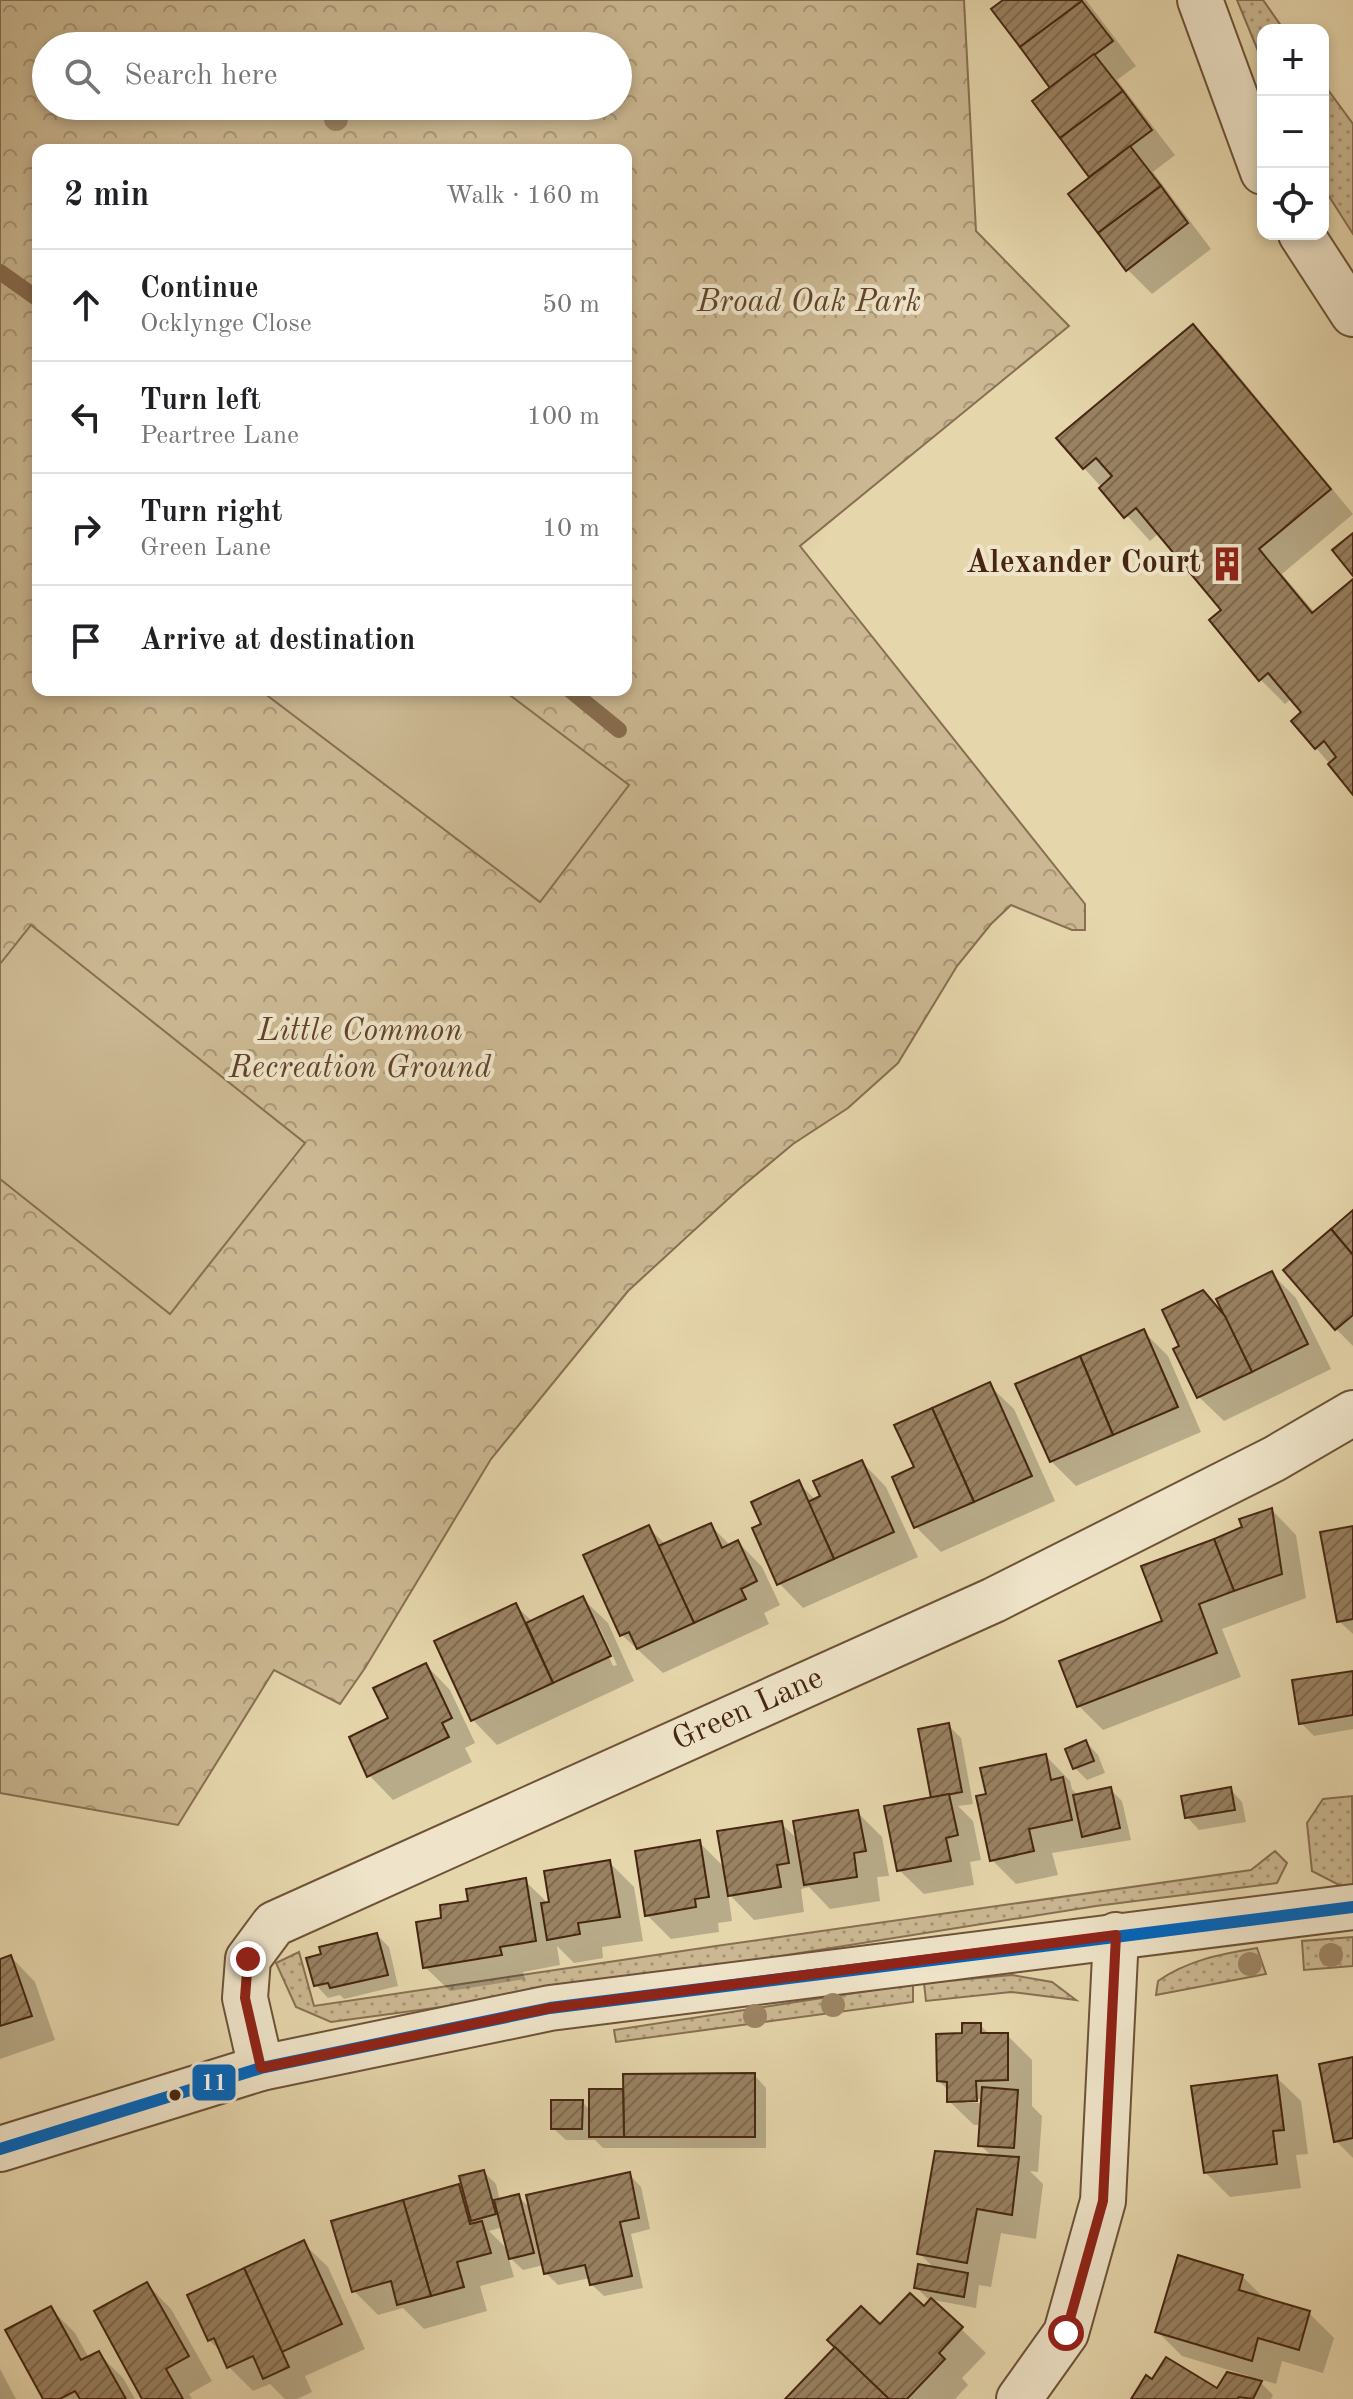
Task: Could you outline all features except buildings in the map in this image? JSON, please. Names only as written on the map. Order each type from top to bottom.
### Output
[{"type":"street","points":[[1200,0],[1262,168]]},
{"type":"street","points":[[1305,240],[1353,314]]},
{"type":"street","name":"Green Lane","points":[[261,2068],[245,1998],[248,1959],[274,1924],[994,1600],[1274,1459],[1353,1413]]},
{"type":"street","points":[[0,2149],[261,2068],[550,2008],[1353,1907]]},
{"type":"street","points":[[1019,2399],[1066,2333],[1103,2201],[1116,1935]]},
{"type":"green space","name":"Little Common Recreation Ground","points":[[0,0],[964,0],[976,231],[1069,326],[800,546],[1085,904],[1085,930],[1072,930],[1011,905],[991,924],[957,966],[898,1063],[848,1108],[793,1144],[739,1189],[628,1291],[491,1459],[340,1704],[274,1670],[178,1825],[0,1793]]},
{"type":"green space","points":[[1237,0],[1263,0],[1280,24],[1257,24],[1257,48]]},
{"type":"green space","points":[[1329,91],[1353,124],[1353,234],[1329,196]]},
{"type":"green space","points":[[268,696],[511,696],[629,785],[540,902]]},
{"type":"green space","points":[[31,925],[305,1143],[170,1314],[0,1179],[0,964]]},
{"type":"green space","points":[[1352,1796],[1353,1885],[1343,1887],[1312,1871],[1307,1823],[1323,1799]]},
{"type":"green space","points":[[1275,1851],[1287,1863],[1277,1883],[1096,1906],[553,1992],[331,2022],[296,2007],[276,1963],[299,1952],[314,2006],[1251,1870]]},
{"type":"green space","points":[[1353,1937],[1353,1966],[1304,1970],[1302,1941]]},
{"type":"green space","points":[[1257,1948],[1266,1974],[1156,1995],[1158,1981],[1181,1968]]},
{"type":"green space","points":[[1012,1975],[1052,1982],[1076,2000],[1011,1992],[926,2001],[924,1983]]},
{"type":"green space","points":[[913,1984],[913,2002],[616,2042],[614,2030]]},
{"type":"waterway","points":[[0,272],[32,295]]},
{"type":"waterway","points":[[577,696],[619,730]]},
{"type":"transit line","name":"11","points":[[0,2149],[261,2068],[550,2008],[1353,1907]]},
{"type":"place","name":"Alexander Court","points":[[1227,564]]},
{"type":"route","points":[[248,1959],[245,1998],[261,2068],[550,2008],[1116,1935],[1103,2201],[1066,2333]]},
{"type":"park label","name":"Broad Oak Park","points":[[809,303]]}]
